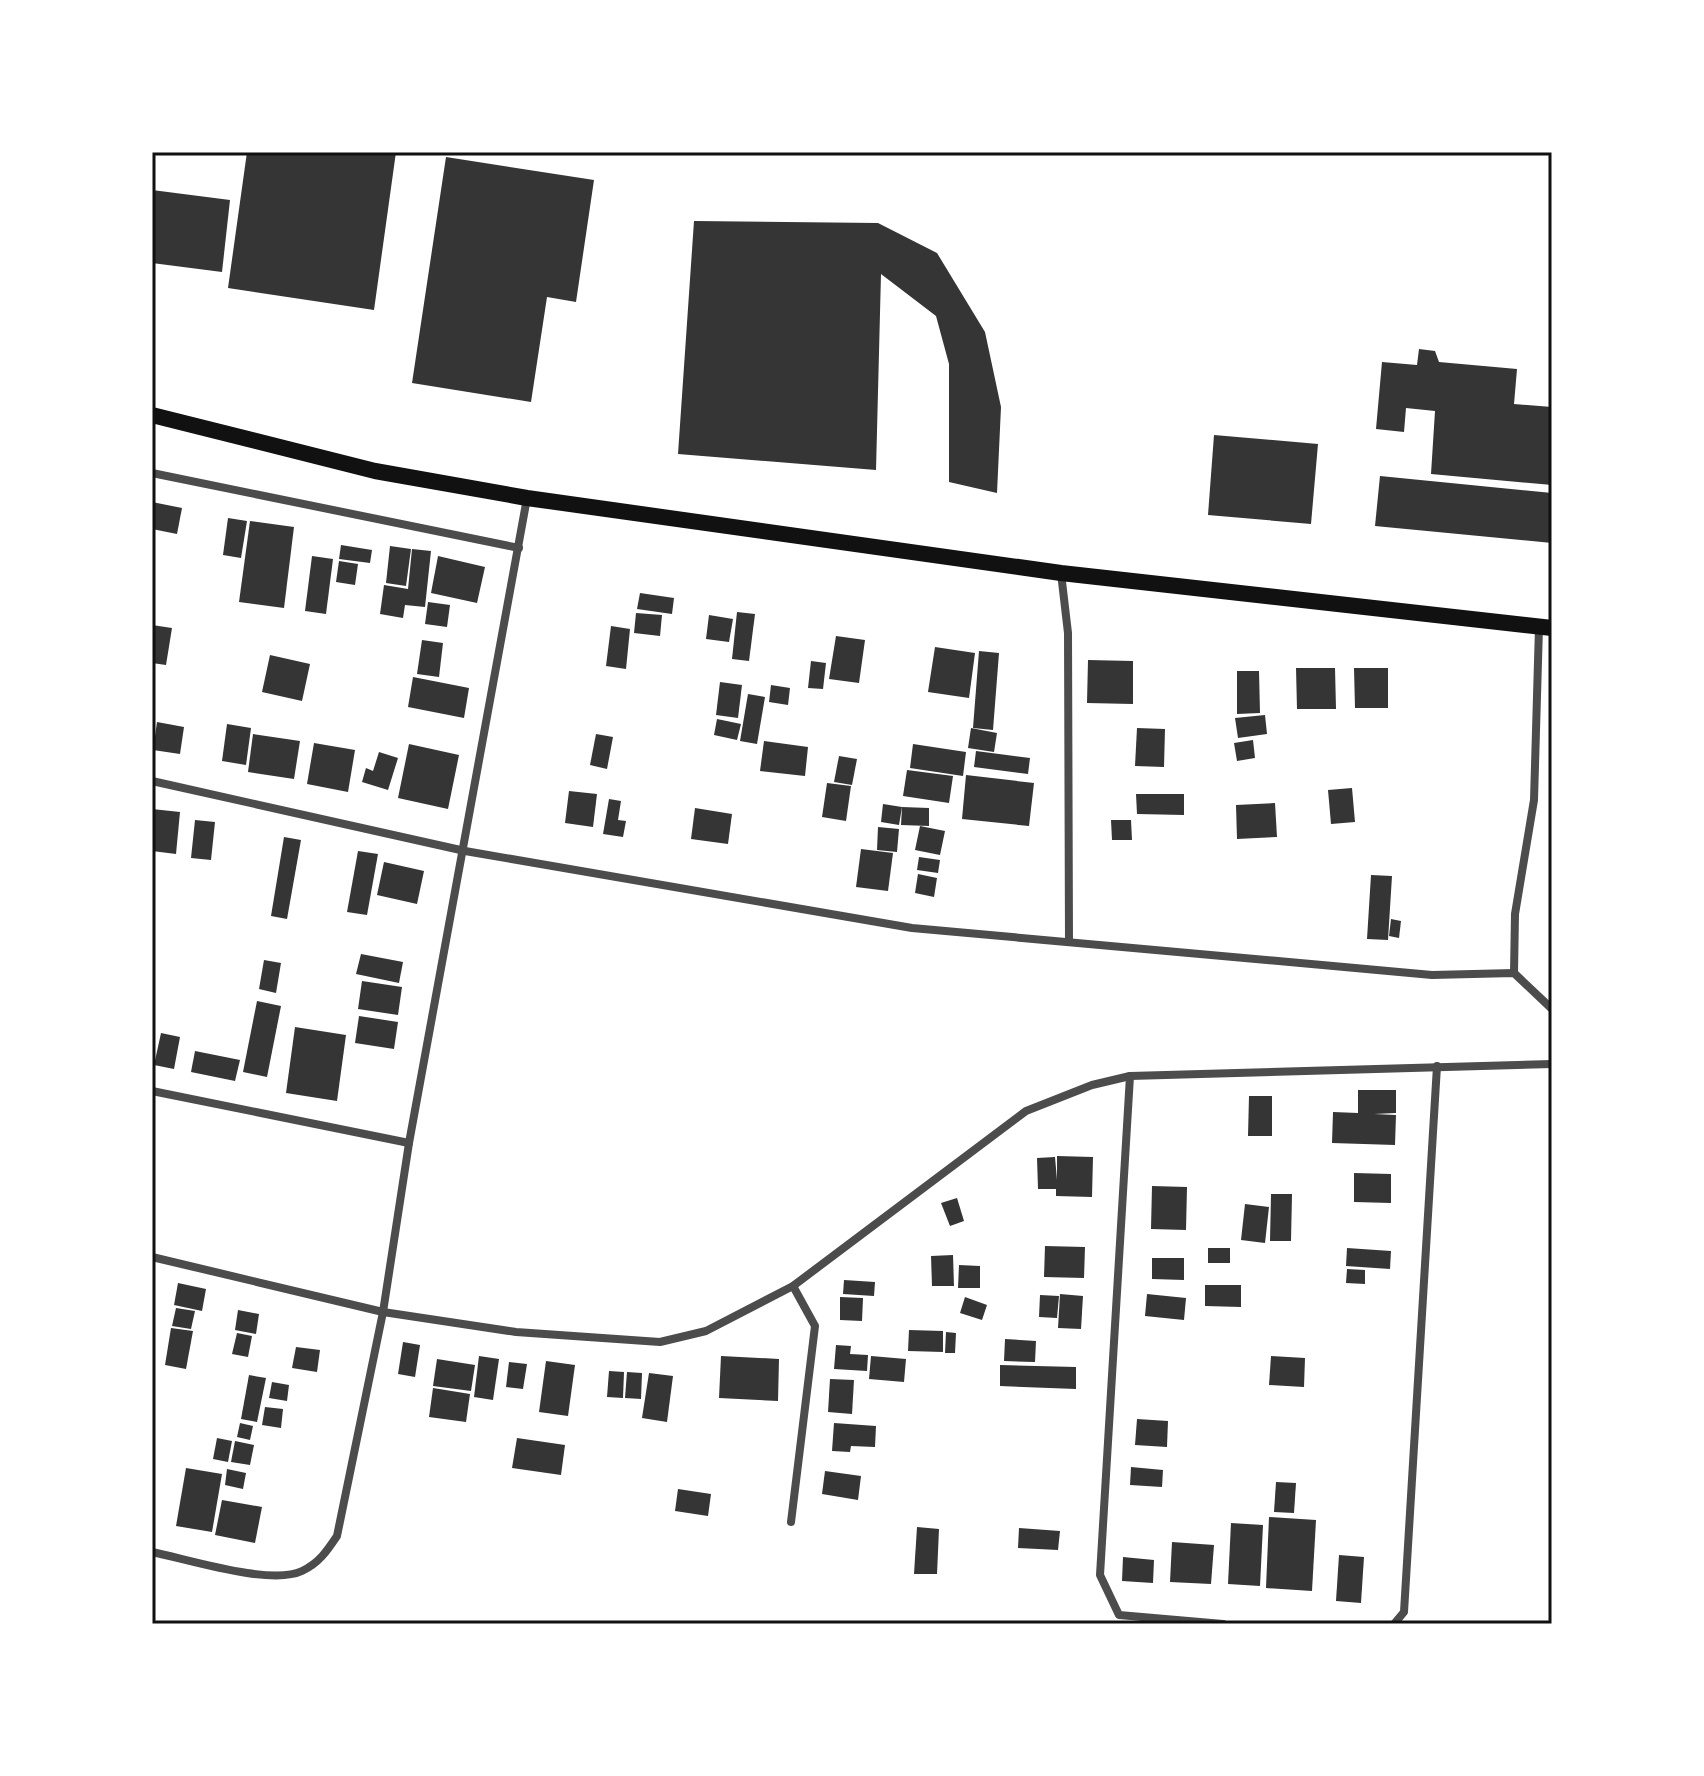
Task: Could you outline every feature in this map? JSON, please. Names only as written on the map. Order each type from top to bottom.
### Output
[{"type":"main road","points":[[152,415],[375,471],[527,498],[1061,573],[1546,628]]},
{"type":"street","points":[[152,473],[519,548]]},
{"type":"street","points":[[152,1552],[276,1577],[299,1573],[322,1559],[337,1536],[383,1312],[409,1143],[465,851],[527,498]]},
{"type":"street","points":[[1061,573],[1068,633],[1069,942]]},
{"type":"street","points":[[1514,973],[1515,914],[1534,800],[1546,628]]},
{"type":"street","points":[[152,781],[465,851],[912,928],[1432,975],[1514,973],[1552,1009]]},
{"type":"street","points":[[152,1257],[383,1312],[516,1332],[660,1342],[706,1331],[793,1286],[1026,1111],[1092,1085],[1130,1076],[1552,1064]]},
{"type":"street","points":[[1394,1624],[1404,1612],[1437,1066]]},
{"type":"street","points":[[1130,1076],[1100,1575],[1119,1615],[1223,1624]]},
{"type":"street","points":[[152,1091],[409,1143]]},
{"type":"street","points":[[791,1522],[815,1326],[793,1286]]},
{"type":"building","points":[[247,152],[396,152],[374,310],[228,288]]},
{"type":"building","points":[[446,157],[594,180],[576,302],[547,297],[531,402],[412,383]]},
{"type":"building","points":[[152,190],[230,200],[222,272],[152,263]]},
{"type":"building","points":[[694,221],[878,223],[937,253],[985,332],[1001,407],[997,493],[949,482],[949,364],[936,316],[881,274],[876,470],[678,454]]},
{"type":"building","points":[[1419,349],[1435,351],[1439,362],[1517,369],[1514,404],[1552,407],[1552,485],[1431,474],[1435,411],[1406,408],[1404,432],[1376,429],[1382,362],[1417,365]]},
{"type":"building","points":[[1214,435],[1318,444],[1311,524],[1208,515]]},
{"type":"building","points":[[1380,476],[1552,493],[1552,543],[1375,526]]},
{"type":"building","points":[[152,502],[182,508],[177,534],[152,529]]},
{"type":"building","points":[[228,518],[247,521],[241,558],[223,555]]},
{"type":"building","points":[[250,521],[294,527],[284,608],[239,602]]},
{"type":"building","points":[[341,545],[372,550],[370,563],[339,559]]},
{"type":"building","points":[[390,546],[411,549],[406,586],[386,583]]},
{"type":"building","points":[[412,549],[431,551],[425,607],[405,605],[403,618],[380,614],[384,585],[408,589]]},
{"type":"building","points":[[312,556],[333,559],[326,614],[305,611]]},
{"type":"building","points":[[438,556],[485,567],[477,603],[431,593]]},
{"type":"building","points":[[339,561],[358,564],[355,585],[336,582]]},
{"type":"building","points":[[640,593],[674,598],[672,614],[637,609]]},
{"type":"building","points":[[428,602],[450,605],[447,627],[425,624]]},
{"type":"building","points":[[737,612],[755,614],[749,661],[732,659]]},
{"type":"building","points":[[636,613],[662,615],[660,636],[634,633]]},
{"type":"building","points":[[709,615],[733,619],[729,642],[706,639]]},
{"type":"building","points":[[152,625],[172,628],[166,665],[152,663]]},
{"type":"building","points":[[611,626],[630,629],[626,669],[606,666]]},
{"type":"building","points":[[836,636],[865,640],[859,683],[829,679]]},
{"type":"building","points":[[422,640],[443,643],[439,677],[417,674]]},
{"type":"building","points":[[935,647],[975,653],[969,698],[928,692]]},
{"type":"building","points":[[979,651],[999,653],[993,730],[973,728]]},
{"type":"building","points":[[270,655],[310,664],[302,701],[262,692]]},
{"type":"building","points":[[1088,660],[1133,661],[1133,704],[1087,703]]},
{"type":"building","points":[[811,661],[826,663],[823,689],[808,688]]},
{"type":"building","points":[[1296,668],[1335,668],[1336,709],[1297,709]]},
{"type":"building","points":[[1354,668],[1388,668],[1388,708],[1355,708]]},
{"type":"building","points":[[1237,671],[1259,671],[1260,713],[1237,714]]},
{"type":"building","points":[[413,677],[469,688],[464,718],[408,707]]},
{"type":"building","points":[[720,682],[742,685],[738,718],[716,715]]},
{"type":"building","points":[[771,685],[790,688],[788,705],[769,702]]},
{"type":"building","points":[[748,694],[765,697],[757,744],[740,741]]},
{"type":"building","points":[[1265,715],[1267,734],[1238,738],[1235,718]]},
{"type":"building","points":[[717,719],[741,724],[737,740],[714,735]]},
{"type":"building","points":[[157,722],[184,727],[180,754],[153,750]]},
{"type":"building","points":[[227,724],[251,728],[246,765],[222,761]]},
{"type":"building","points":[[971,728],[997,733],[994,752],[968,748]]},
{"type":"building","points":[[1137,728],[1165,729],[1164,767],[1135,766]]},
{"type":"building","points":[[253,734],[300,741],[294,779],[248,772]]},
{"type":"building","points":[[596,734],[613,737],[607,769],[590,765]]},
{"type":"building","points":[[1253,740],[1255,758],[1237,761],[1234,743]]},
{"type":"building","points":[[764,741],[808,747],[805,776],[760,771]]},
{"type":"building","points":[[314,743],[355,750],[348,792],[307,784]]},
{"type":"building","points":[[409,744],[459,755],[448,809],[398,798]]},
{"type":"building","points":[[913,744],[966,752],[963,776],[910,768]]},
{"type":"building","points":[[976,751],[1030,758],[1028,774],[974,767]]},
{"type":"building","points":[[379,752],[398,758],[388,790],[362,782],[366,768],[373,771]]},
{"type":"building","points":[[839,756],[857,759],[852,785],[834,782]]},
{"type":"building","points":[[907,770],[953,776],[949,803],[903,796]]},
{"type":"building","points":[[966,775],[1034,783],[1029,826],[962,819]]},
{"type":"building","points":[[827,783],[851,786],[846,821],[822,817]]},
{"type":"building","points":[[1352,788],[1355,822],[1331,824],[1328,790]]},
{"type":"building","points":[[569,791],[597,794],[593,827],[565,823]]},
{"type":"building","points":[[1136,794],[1184,794],[1184,815],[1137,814]]},
{"type":"building","points":[[609,799],[621,801],[618,820],[626,821],[623,837],[603,834]]},
{"type":"building","points":[[1275,803],[1277,837],[1237,839],[1236,805]]},
{"type":"building","points":[[883,804],[902,807],[899,825],[881,822]]},
{"type":"building","points":[[902,807],[929,808],[929,826],[901,825]]},
{"type":"building","points":[[695,808],[732,814],[728,844],[691,839]]},
{"type":"building","points":[[152,809],[180,812],[176,854],[152,851]]},
{"type":"building","points":[[195,820],[215,822],[211,860],[191,858]]},
{"type":"building","points":[[1111,820],[1131,820],[1132,840],[1112,840]]},
{"type":"building","points":[[920,826],[945,831],[940,855],[915,850]]},
{"type":"building","points":[[878,827],[899,829],[897,852],[877,850]]},
{"type":"building","points":[[284,837],[301,840],[287,919],[271,916]]},
{"type":"building","points":[[861,849],[893,853],[888,891],[856,887]]},
{"type":"building","points":[[358,851],[378,854],[367,915],[347,912]]},
{"type":"building","points":[[919,857],[940,860],[938,873],[917,870]]},
{"type":"building","points":[[384,862],[424,871],[417,904],[377,895]]},
{"type":"building","points":[[918,874],[937,878],[934,897],[915,893]]},
{"type":"building","points":[[1371,875],[1392,876],[1388,940],[1367,939]]},
{"type":"building","points":[[1391,919],[1401,921],[1399,938],[1389,936]]},
{"type":"building","points":[[361,954],[403,962],[399,983],[356,974]]},
{"type":"building","points":[[264,960],[281,963],[276,993],[259,989]]},
{"type":"building","points":[[362,981],[402,987],[398,1015],[358,1009]]},
{"type":"building","points":[[257,1001],[281,1006],[267,1077],[243,1072]]},
{"type":"building","points":[[359,1016],[398,1022],[394,1049],[355,1043]]},
{"type":"building","points":[[295,1027],[346,1035],[337,1101],[286,1093]]},
{"type":"building","points":[[161,1033],[180,1037],[174,1069],[154,1065]]},
{"type":"building","points":[[195,1051],[240,1060],[235,1081],[191,1072]]},
{"type":"building","points":[[1358,1090],[1396,1090],[1396,1113],[1374,1114],[1396,1115],[1395,1145],[1332,1143],[1333,1112],[1358,1113]]},
{"type":"building","points":[[1249,1096],[1272,1096],[1272,1136],[1248,1136]]},
{"type":"building","points":[[1057,1156],[1093,1157],[1092,1197],[1056,1196],[1056,1189],[1038,1189],[1037,1158],[1055,1157],[1057,1180]]},
{"type":"building","points":[[1354,1173],[1391,1174],[1391,1203],[1354,1202]]},
{"type":"building","points":[[1152,1186],[1187,1187],[1186,1230],[1151,1229]]},
{"type":"building","points":[[1271,1194],[1292,1194],[1291,1241],[1270,1241]]},
{"type":"building","points":[[957,1198],[964,1221],[950,1226],[941,1203]]},
{"type":"building","points":[[1245,1204],[1269,1207],[1265,1243],[1241,1240]]},
{"type":"building","points":[[1045,1246],[1085,1247],[1084,1278],[1044,1277]]},
{"type":"building","points":[[1208,1248],[1230,1248],[1230,1263],[1208,1263]]},
{"type":"building","points":[[1347,1248],[1391,1251],[1390,1269],[1346,1266]]},
{"type":"building","points":[[953,1255],[954,1286],[932,1286],[931,1256]]},
{"type":"building","points":[[1152,1258],[1184,1258],[1184,1280],[1152,1279]]},
{"type":"building","points":[[959,1265],[980,1266],[980,1288],[958,1288]]},
{"type":"building","points":[[1347,1269],[1365,1270],[1365,1284],[1346,1283]]},
{"type":"building","points":[[844,1280],[875,1282],[874,1296],[843,1294]]},
{"type":"building","points":[[178,1283],[206,1289],[202,1311],[174,1305]]},
{"type":"building","points":[[1205,1285],[1241,1285],[1241,1307],[1205,1306]]},
{"type":"building","points":[[1060,1294],[1083,1296],[1081,1329],[1058,1328]]},
{"type":"building","points":[[1147,1294],[1186,1298],[1184,1320],[1145,1316]]},
{"type":"building","points":[[1040,1295],[1059,1296],[1057,1318],[1039,1317]]},
{"type":"building","points":[[840,1297],[863,1298],[862,1321],[840,1320]]},
{"type":"building","points":[[965,1297],[987,1305],[982,1320],[960,1313]]},
{"type":"building","points":[[176,1308],[195,1311],[191,1329],[172,1326]]},
{"type":"building","points":[[238,1310],[259,1314],[256,1334],[235,1330]]},
{"type":"building","points":[[171,1328],[193,1331],[186,1369],[165,1365]]},
{"type":"building","points":[[909,1330],[943,1331],[943,1352],[908,1351]]},
{"type":"building","points":[[946,1332],[956,1333],[955,1353],[945,1353]]},
{"type":"building","points":[[237,1333],[252,1336],[248,1357],[232,1354]]},
{"type":"building","points":[[1005,1339],[1036,1341],[1035,1362],[1004,1361]]},
{"type":"building","points":[[403,1342],[420,1345],[415,1377],[398,1374]]},
{"type":"building","points":[[836,1345],[851,1346],[850,1354],[868,1355],[867,1371],[834,1369]]},
{"type":"building","points":[[296,1347],[320,1350],[317,1372],[292,1368]]},
{"type":"building","points":[[479,1356],[499,1359],[493,1400],[474,1397]]},
{"type":"building","points":[[721,1356],[779,1359],[778,1401],[719,1398]]},
{"type":"building","points":[[871,1356],[906,1359],[904,1382],[869,1379]]},
{"type":"building","points":[[1271,1356],[1305,1358],[1304,1387],[1269,1385]]},
{"type":"building","points":[[437,1359],[475,1365],[471,1391],[433,1386]]},
{"type":"building","points":[[546,1361],[575,1365],[568,1416],[539,1412]]},
{"type":"building","points":[[509,1362],[527,1364],[523,1389],[506,1387]]},
{"type":"building","points":[[1000,1365],[1076,1367],[1076,1389],[1000,1386]]},
{"type":"building","points":[[609,1371],[624,1372],[623,1398],[607,1397]]},
{"type":"building","points":[[627,1372],[642,1373],[641,1399],[625,1398]]},
{"type":"building","points":[[649,1373],[673,1376],[667,1422],[642,1418]]},
{"type":"building","points":[[249,1375],[266,1378],[257,1422],[241,1419]]},
{"type":"building","points":[[830,1379],[854,1380],[852,1414],[828,1412]]},
{"type":"building","points":[[272,1382],[289,1385],[287,1401],[269,1398]]},
{"type":"building","points":[[433,1388],[470,1394],[466,1422],[429,1417]]},
{"type":"building","points":[[265,1407],[283,1409],[281,1428],[262,1425]]},
{"type":"building","points":[[1137,1419],[1168,1421],[1167,1447],[1135,1445]]},
{"type":"building","points":[[240,1423],[253,1426],[250,1440],[237,1437]]},
{"type":"building","points":[[834,1423],[876,1426],[875,1447],[851,1446],[850,1452],[832,1451]]},
{"type":"building","points":[[217,1438],[232,1441],[228,1462],[213,1459]]},
{"type":"building","points":[[517,1438],[565,1445],[561,1475],[512,1468]]},
{"type":"building","points":[[235,1441],[254,1445],[250,1465],[231,1462]]},
{"type":"building","points":[[1131,1467],[1163,1470],[1162,1487],[1130,1485]]},
{"type":"building","points":[[186,1468],[222,1474],[212,1532],[176,1526]]},
{"type":"building","points":[[227,1469],[246,1473],[243,1489],[225,1485]]},
{"type":"building","points":[[825,1471],[861,1476],[858,1500],[822,1494]]},
{"type":"building","points":[[1276,1482],[1296,1483],[1294,1513],[1274,1512]]},
{"type":"building","points":[[678,1489],[711,1494],[708,1516],[675,1511]]},
{"type":"building","points":[[222,1500],[262,1507],[255,1543],[215,1535]]},
{"type":"building","points":[[1269,1517],[1316,1520],[1312,1591],[1266,1588]]},
{"type":"building","points":[[1231,1523],[1263,1525],[1260,1586],[1228,1584]]},
{"type":"building","points":[[917,1527],[939,1529],[937,1574],[914,1574]]},
{"type":"building","points":[[1019,1528],[1060,1531],[1058,1550],[1018,1548]]},
{"type":"building","points":[[1172,1542],[1214,1545],[1211,1584],[1170,1582]]},
{"type":"building","points":[[1339,1555],[1364,1557],[1361,1603],[1336,1601]]},
{"type":"building","points":[[1123,1557],[1154,1560],[1153,1583],[1122,1581]]}]
